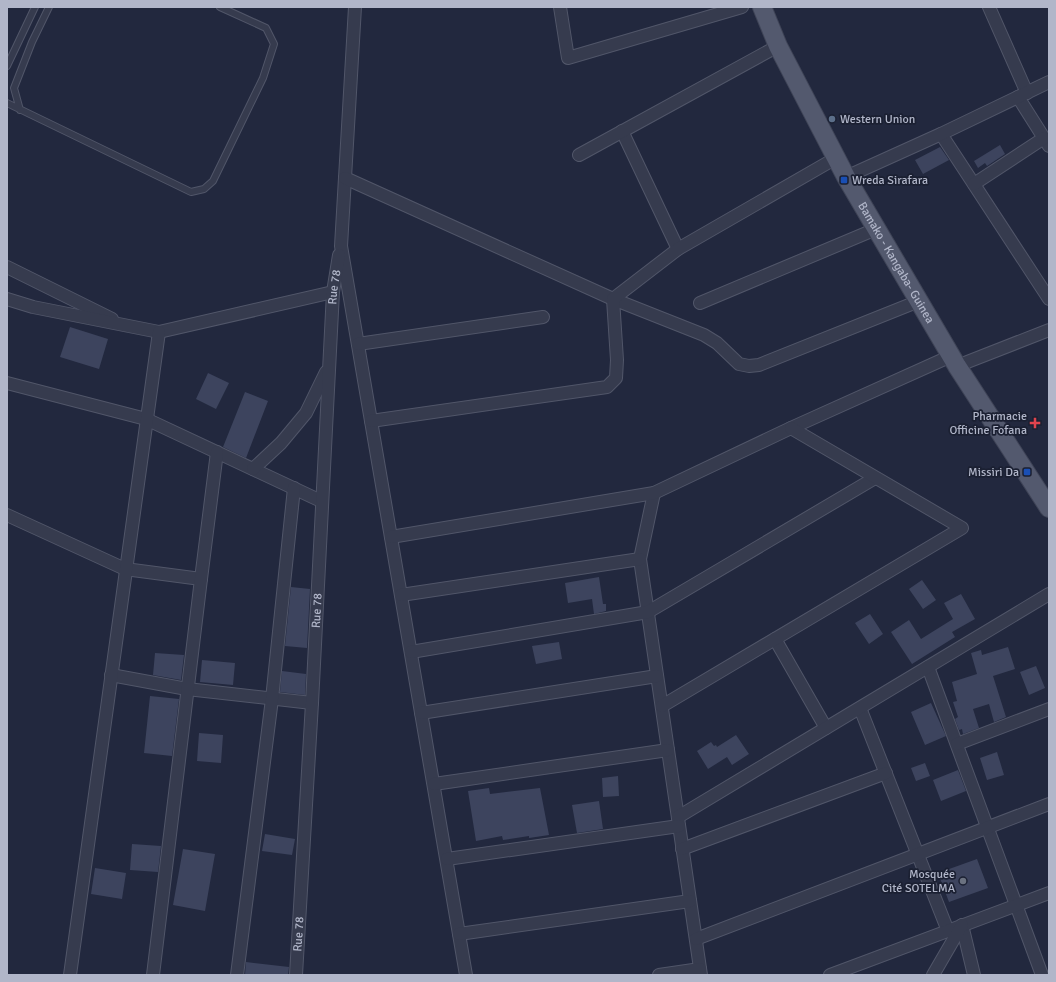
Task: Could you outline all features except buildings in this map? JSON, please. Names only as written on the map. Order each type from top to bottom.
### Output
[{"type":"main road","name":"Bamako - Kangaba- Guinea","points":[[762,7],[778,46],[846,177],[954,361],[1049,508]]},
{"type":"street","points":[[560,7],[568,58],[742,7]]},
{"type":"street","points":[[974,184],[1046,142],[1023,95],[989,7]]},
{"type":"street","points":[[353,8],[341,246],[466,975]]},
{"type":"street","points":[[579,155],[778,46]]},
{"type":"street","points":[[846,177],[941,134],[1049,82]]},
{"type":"street","points":[[622,131],[678,249]]},
{"type":"street","points":[[941,134],[1049,299]]},
{"type":"street","points":[[613,299],[678,249],[836,158]]},
{"type":"street","points":[[345,178],[613,299],[704,335],[717,343],[739,364],[749,366],[759,365],[918,301]]},
{"type":"street","points":[[700,303],[876,229]]},
{"type":"street","name":"Rue 78","points":[[296,975],[312,703],[328,366],[333,292],[341,246]]},
{"type":"street","points":[[7,267],[128,326]]},
{"type":"street","points":[[7,300],[33,307],[159,332],[333,292]]},
{"type":"street","points":[[371,421],[607,387],[616,378],[617,360],[613,299]]},
{"type":"street","points":[[358,344],[543,317]]},
{"type":"street","points":[[391,536],[654,493],[791,428],[954,361],[1049,330]]},
{"type":"street","points":[[70,975],[159,332]]},
{"type":"street","points":[[254,469],[281,443],[306,413],[328,366]]},
{"type":"street","points":[[7,383],[146,419],[321,501]]},
{"type":"street","points":[[662,706],[962,528],[791,428]]},
{"type":"street","points":[[153,975],[217,452]]},
{"type":"street","points":[[411,652],[648,612],[875,478]]},
{"type":"street","points":[[237,975],[272,699],[294,488]]},
{"type":"street","points":[[654,493],[640,559],[700,972],[659,975]]},
{"type":"street","points":[[7,515],[126,569],[201,579]]},
{"type":"street","points":[[401,595],[640,559]]},
{"type":"street","points":[[447,860],[678,821],[826,728],[1049,594]]},
{"type":"street","points":[[775,639],[826,728]]},
{"type":"street","points":[[928,667],[1016,905],[1044,973]]},
{"type":"street","points":[[111,675],[187,689],[312,703]]},
{"type":"street","points":[[421,713],[657,676]]},
{"type":"street","points":[[860,708],[948,931]]},
{"type":"street","points":[[957,744],[1049,709]]},
{"type":"street","points":[[434,784],[668,750]]},
{"type":"street","points":[[682,849],[886,773]]},
{"type":"street","points":[[696,940],[1049,804]]},
{"type":"street","points":[[830,975],[1049,893]]},
{"type":"street","points":[[459,934],[690,900]]},
{"type":"street","points":[[933,975],[962,925]]},
{"type":"street","points":[[962,925],[974,975]]},
{"type":"lane","points":[[7,66],[35,7]]},
{"type":"lane","points":[[20,110],[14,88],[32,42],[49,7]]},
{"type":"lane","points":[[7,103],[191,192],[204,189],[213,181],[263,78],[274,44],[266,28],[220,7]]},
{"type":"place","name":"Western Union","points":[[832,119]]},
{"type":"place","name":"Wreda Sirafara","points":[[844,180]]},
{"type":"place","name":"Pharmacie Officine Fofana","points":[[1035,423]]},
{"type":"place","name":"Missiri Da","points":[[1027,472]]},
{"type":"place","name":"Mosquée Cité SOTELMA","points":[[963,881]]}]
